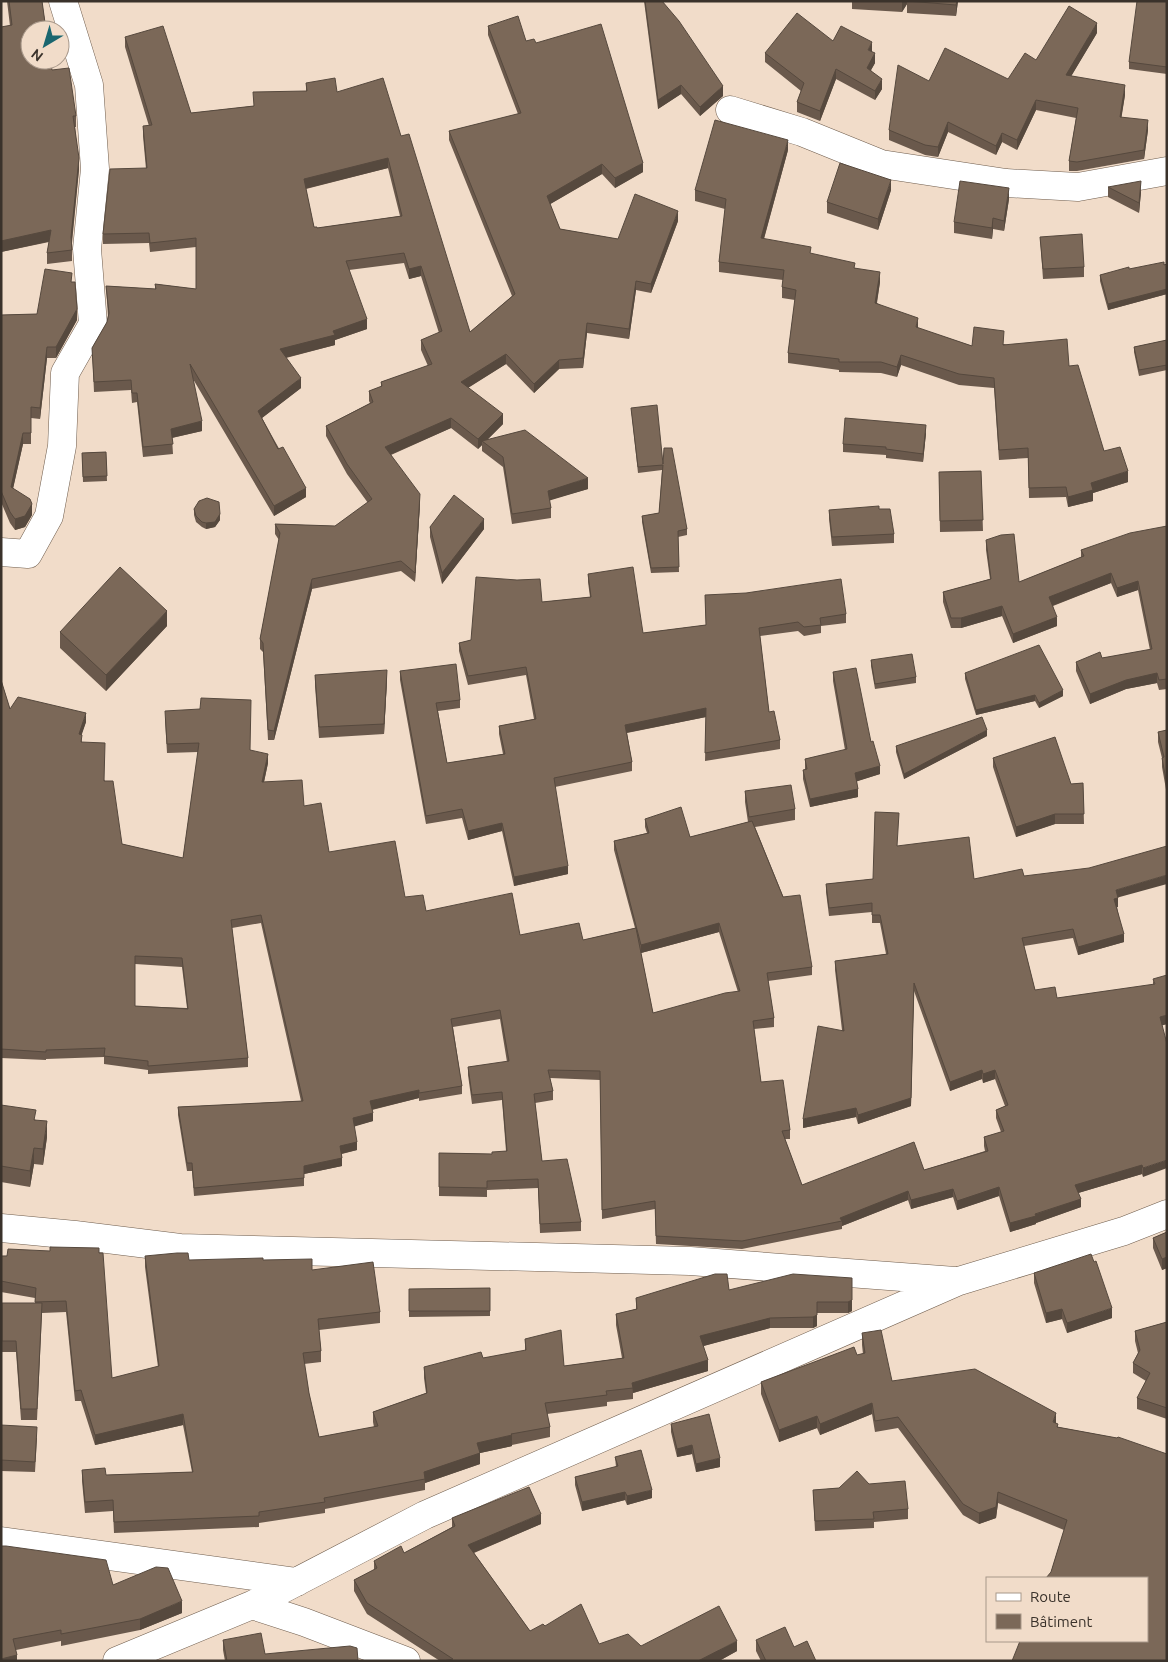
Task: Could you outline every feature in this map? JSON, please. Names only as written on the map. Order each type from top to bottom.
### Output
[{"type":"street","points":[[1,552],[28,554],[50,516],[62,446],[65,373],[93,324],[87,248],[95,169],[89,85],[63,1]]},
{"type":"street","points":[[730,110],[802,132],[881,164],[1006,183],[1078,187],[1167,171]]},
{"type":"street","points":[[117,1661],[170,1651],[425,1515],[959,1281],[1124,1231],[1167,1214]]},
{"type":"street","points":[[1,1228],[180,1248],[690,1261],[959,1281]]},
{"type":"street","points":[[1,1541],[297,1582]]},
{"type":"street","points":[[252,1606],[304,1622],[406,1661]]},
{"type":"building","points":[[9,1],[42,1],[45,20],[20,20],[20,70],[69,70],[76,116],[73,116],[79,158],[71,237],[72,250],[47,253],[51,230],[1,241],[1,27],[12,25]]},
{"type":"building","points":[[645,1],[662,1],[679,21],[723,86],[700,107],[681,85],[658,100]]},
{"type":"building","points":[[907,1],[957,1],[956,5]]},
{"type":"building","points":[[1137,1],[1167,1],[1167,67],[1129,62]]},
{"type":"building","points":[[1069,6],[1097,23],[1066,75],[1125,85],[1120,117],[1148,120],[1144,150],[1077,162],[1069,161],[1078,108],[1036,100],[1017,140],[1002,133],[996,146],[948,122],[938,147],[925,145],[889,130],[898,65],[929,81],[945,48],[1008,79],[1025,53],[1036,60]]},
{"type":"building","points":[[797,13],[833,41],[841,26],[872,42],[868,50],[875,53],[867,68],[882,79],[875,91],[836,69],[820,111],[797,102],[804,83],[765,53]]},
{"type":"building","points":[[518,16],[526,41],[534,39],[536,43],[601,24],[643,163],[615,178],[602,164],[547,196],[560,229],[618,239],[635,194],[678,211],[651,284],[636,281],[629,329],[587,323],[583,358],[559,360],[534,384],[506,354],[461,382],[503,414],[478,439],[451,418],[385,447],[420,494],[415,573],[401,561],[312,579],[274,731],[268,730],[263,643],[260,639],[280,533],[275,524],[335,526],[372,499],[347,464],[326,426],[373,402],[369,391],[382,386],[381,382],[432,364],[421,340],[442,331],[421,266],[409,269],[404,253],[346,261],[367,319],[333,331],[335,335],[280,349],[301,378],[258,411],[278,449],[283,447],[306,488],[274,506],[190,364],[202,421],[171,429],[173,444],[143,447],[137,393],[132,393],[131,380],[94,382],[92,348],[107,322],[109,313],[106,286],[156,289],[155,284],[196,289],[196,238],[150,243],[149,233],[103,234],[110,169],[147,168],[143,126],[152,125],[125,37],[163,26],[191,113],[254,106],[253,92],[307,91],[306,83],[335,78],[337,92],[383,78],[401,136],[409,134],[470,332],[515,294],[449,131],[521,113],[488,26]],"holes":[[[388,158],[402,216],[314,227],[304,179]]]},
{"type":"building","points":[[715,120],[788,140],[761,238],[811,247],[810,253],[855,263],[854,268],[880,272],[875,303],[918,318],[916,327],[972,346],[974,327],[1004,331],[1003,345],[1067,339],[1069,366],[1078,365],[1104,451],[1120,447],[1128,471],[1091,483],[1093,490],[1068,497],[1066,487],[1029,488],[1028,448],[999,450],[994,378],[959,374],[901,355],[897,367],[881,362],[839,362],[839,359],[788,353],[796,290],[782,287],[784,270],[719,262],[726,199],[695,190]]},
{"type":"building","points":[[840,163],[891,180],[878,219],[827,202]]},
{"type":"building","points":[[960,181],[1009,188],[1004,221],[993,218],[992,228],[954,222]]},
{"type":"building","points":[[1141,181],[1139,203],[1108,187]]},
{"type":"building","points":[[1082,234],[1084,267],[1043,269],[1040,237]]},
{"type":"building","points":[[1164,262],[1164,265],[1167,264],[1167,289],[1108,304],[1100,275],[1129,267],[1129,269]]},
{"type":"building","points":[[45,269],[72,273],[71,282],[75,282],[77,309],[56,347],[47,347],[40,408],[31,407],[31,433],[23,433],[11,487],[30,499],[32,504],[25,516],[15,519],[1,491],[1,315],[37,314]]},
{"type":"building","points":[[1167,340],[1167,365],[1139,370],[1134,347]]},
{"type":"building","points":[[657,405],[663,464],[664,448],[672,448],[687,529],[678,531],[679,567],[651,568],[642,516],[659,513],[663,465],[638,467],[631,408]]},
{"type":"building","points":[[845,418],[926,425],[923,454],[886,449],[886,447],[843,444]]},
{"type":"building","points":[[525,430],[588,478],[548,491],[551,508],[512,514],[503,457],[482,441]]},
{"type":"building","points":[[106,452],[107,476],[83,477],[82,453]]},
{"type":"building","points":[[981,471],[983,520],[940,521],[939,472]]},
{"type":"building","points":[[454,495],[484,519],[442,573],[430,527]]},
{"type":"building","points":[[207,498],[219,502],[220,514],[215,522],[202,522],[196,516],[194,509],[199,501]]},
{"type":"building","points":[[879,506],[879,509],[890,509],[894,534],[832,537],[829,510]]},
{"type":"building","points":[[1167,526],[1167,679],[1159,680],[1157,673],[1126,680],[1090,694],[1076,662],[1100,652],[1102,658],[1152,649],[1138,581],[1117,588],[1111,573],[1049,597],[1057,617],[1013,634],[1002,606],[961,618],[951,618],[943,592],[991,579],[986,540],[1001,535],[1014,534],[1019,582],[1084,556],[1081,550],[1130,533]]},
{"type":"building","points":[[120,567],[167,611],[106,675],[60,632]]},
{"type":"building","points":[[633,567],[643,633],[706,625],[705,595],[746,593],[841,579],[846,614],[820,618],[821,625],[804,627],[798,622],[759,628],[769,712],[774,711],[780,740],[705,753],[706,708],[625,725],[632,762],[554,778],[568,866],[514,877],[502,823],[468,831],[462,809],[426,816],[400,671],[456,664],[460,700],[436,703],[447,763],[505,754],[499,726],[536,719],[526,667],[468,676],[459,643],[471,640],[476,577],[517,580],[540,579],[542,602],[591,597],[588,574]]},
{"type":"building","points":[[1039,645],[1063,690],[1039,703],[1035,695],[976,710],[965,673]]},
{"type":"building","points":[[912,654],[916,677],[875,684],[871,660]]},
{"type":"building","points":[[856,668],[871,742],[873,741],[880,766],[855,773],[858,789],[810,799],[803,770],[807,769],[805,759],[847,749],[833,672]]},
{"type":"building","points":[[387,670],[384,724],[319,727],[315,675]]},
{"type":"building","points":[[1,680],[10,709],[18,697],[86,713],[79,734],[82,735],[81,742],[105,743],[104,781],[113,781],[122,844],[183,858],[199,743],[167,744],[165,711],[200,709],[201,698],[251,700],[250,750],[268,754],[262,782],[302,780],[304,806],[321,803],[329,852],[395,841],[405,897],[423,895],[426,911],[512,893],[520,935],[579,923],[583,940],[636,928],[653,1013],[725,993],[740,991],[719,923],[641,945],[614,841],[649,833],[645,819],[681,807],[690,837],[752,821],[783,897],[800,895],[812,967],[767,973],[774,1018],[753,1021],[761,1082],[783,1080],[790,1130],[782,1131],[802,1185],[914,1142],[924,1170],[988,1151],[984,1137],[1004,1131],[996,1110],[1008,1105],[995,1070],[983,1074],[982,1070],[950,1082],[914,983],[911,1098],[858,1115],[856,1108],[803,1119],[818,1026],[844,1031],[835,961],[888,954],[880,915],[872,915],[872,903],[829,908],[826,884],[873,879],[875,812],[899,813],[897,846],[969,837],[974,879],[1022,869],[1024,876],[1089,868],[1167,846],[1167,875],[1116,890],[1118,898],[1114,899],[1124,934],[1078,947],[1073,929],[1022,938],[1035,990],[1055,987],[1057,998],[1155,984],[1153,979],[1167,975],[1167,1015],[1160,1017],[1167,1044],[1167,1160],[1143,1168],[1142,1165],[1075,1185],[1081,1199],[1035,1214],[1036,1216],[1010,1223],[999,1187],[957,1201],[953,1189],[911,1200],[908,1191],[840,1218],[842,1221],[742,1241],[656,1236],[655,1201],[602,1210],[600,1071],[548,1070],[553,1091],[534,1094],[542,1161],[567,1159],[581,1222],[540,1224],[538,1179],[487,1181],[487,1188],[439,1187],[439,1153],[492,1154],[492,1152],[507,1151],[502,1092],[472,1095],[468,1067],[509,1061],[500,1010],[451,1019],[462,1086],[419,1093],[419,1090],[370,1101],[373,1113],[353,1118],[357,1142],[340,1146],[342,1158],[304,1166],[304,1178],[194,1188],[192,1163],[187,1163],[178,1107],[303,1101],[261,915],[231,920],[248,1058],[148,1066],[148,1061],[104,1056],[105,1048],[46,1050],[46,1052],[1,1049]],"holes":[[[135,956],[182,958],[188,1009],[135,1006]]]},
{"type":"building","points":[[982,717],[987,730],[904,774],[896,746]]},
{"type":"building","points":[[1167,730],[1167,785],[1162,758],[1164,757],[1158,732]]},
{"type":"building","points":[[1055,737],[1071,784],[1083,783],[1084,814],[1055,814],[1016,827],[993,758]]},
{"type":"building","points":[[791,785],[795,809],[749,817],[745,791]]},
{"type":"building","points":[[1,1105],[36,1110],[34,1120],[47,1121],[43,1149],[34,1148],[30,1171],[1,1166]]},
{"type":"building","points":[[1167,1232],[1167,1257],[1162,1259],[1153,1238]]},
{"type":"building","points":[[50,1247],[99,1248],[99,1253],[103,1253],[112,1378],[159,1366],[145,1256],[188,1253],[189,1260],[312,1259],[312,1270],[373,1262],[380,1312],[318,1319],[321,1351],[303,1353],[309,1393],[319,1437],[378,1426],[373,1412],[427,1393],[424,1367],[481,1352],[483,1358],[526,1350],[525,1339],[561,1330],[564,1366],[624,1358],[616,1314],[637,1309],[636,1298],[715,1274],[727,1274],[729,1290],[793,1274],[852,1278],[852,1300],[848,1302],[817,1302],[817,1315],[813,1317],[770,1318],[700,1336],[708,1360],[632,1383],[633,1388],[606,1391],[607,1395],[545,1403],[550,1427],[511,1434],[477,1443],[480,1453],[424,1472],[425,1479],[324,1498],[325,1502],[259,1512],[259,1516],[114,1522],[113,1500],[85,1502],[82,1470],[105,1468],[106,1475],[193,1472],[183,1414],[95,1435],[81,1390],[75,1391],[66,1301],[35,1302],[36,1288],[1,1281],[1,1256],[7,1256],[8,1249],[50,1251]]},
{"type":"building","points":[[1091,1254],[1094,1262],[1096,1261],[1112,1308],[1067,1323],[1062,1309],[1046,1313],[1034,1273]]},
{"type":"building","points":[[490,1288],[490,1311],[409,1311],[409,1289]]},
{"type":"building","points":[[2,1303],[42,1303],[37,1409],[21,1409],[16,1341],[2,1341]]},
{"type":"building","points":[[1167,1322],[1167,1408],[1137,1398],[1150,1373],[1133,1363],[1140,1350],[1135,1331]]},
{"type":"building","points":[[881,1330],[892,1381],[975,1369],[1056,1413],[1053,1422],[1058,1424],[1057,1427],[1118,1437],[1167,1454],[1167,1661],[1012,1661],[1020,1642],[1148,1642],[1148,1577],[1047,1577],[1051,1572],[1067,1520],[998,1492],[996,1507],[979,1513],[963,1504],[898,1417],[875,1421],[872,1403],[820,1424],[817,1416],[779,1430],[761,1382],[854,1347],[857,1355],[865,1353],[862,1333]]},
{"type":"building","points":[[709,1414],[720,1458],[696,1464],[692,1445],[677,1449],[671,1424]]},
{"type":"building","points":[[1,1425],[37,1427],[35,1462],[1,1460]]},
{"type":"building","points":[[641,1450],[652,1490],[627,1496],[625,1492],[582,1502],[575,1477],[618,1466],[615,1457]]},
{"type":"building","points":[[857,1471],[869,1484],[905,1481],[908,1509],[873,1512],[874,1519],[815,1521],[813,1490],[839,1488]]},
{"type":"building","points":[[529,1487],[541,1514],[468,1545],[530,1631],[543,1624],[545,1626],[581,1604],[599,1644],[628,1634],[641,1646],[719,1606],[737,1641],[698,1661],[443,1661],[453,1659],[367,1603],[354,1580],[377,1568],[374,1561],[401,1546],[404,1553],[455,1526],[452,1518]]},
{"type":"building","points":[[1,1546],[106,1560],[113,1585],[156,1567],[168,1568],[182,1601],[140,1619],[61,1634],[61,1630],[13,1639],[17,1655],[1,1659]]},
{"type":"building","points":[[785,1627],[794,1647],[807,1641],[816,1661],[766,1661],[756,1640]]},
{"type":"building","points":[[261,1633],[265,1654],[350,1646],[357,1648],[358,1661],[227,1661],[223,1640]]}]
